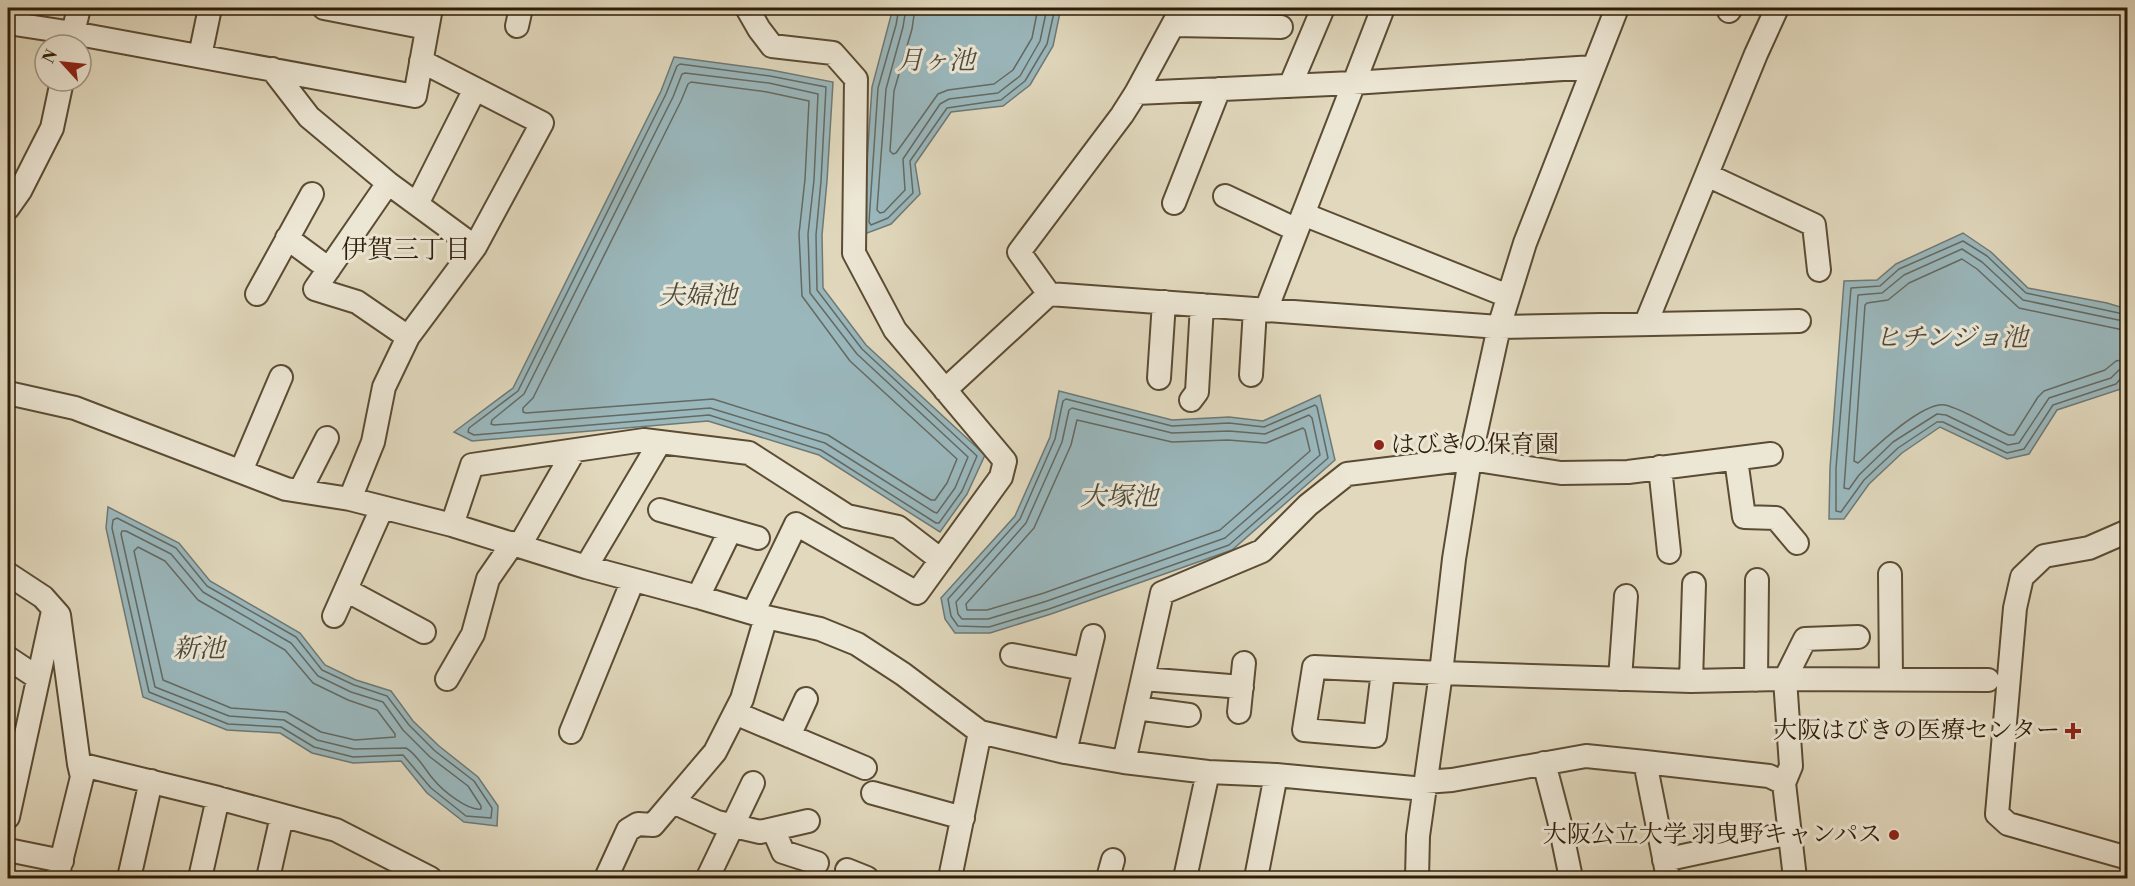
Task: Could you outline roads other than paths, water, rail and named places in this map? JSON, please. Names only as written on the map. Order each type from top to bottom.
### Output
[{"type":"street","points":[[73,33],[79,8]]},
{"type":"street","points":[[201,56],[210,8]]},
{"type":"street","points":[[93,42],[201,56],[414,96],[429,18],[324,8]]},
{"type":"street","points":[[606,879],[628,830],[638,824],[653,825],[716,752],[742,699],[759,615],[796,524],[917,593],[1001,477],[1005,461],[895,330],[854,253],[856,80],[833,53],[772,46],[759,30],[747,8]]},
{"type":"street","points":[[1290,86],[1323,8]]},
{"type":"street","points":[[1251,375],[1260,310],[1300,222],[1383,8]]},
{"type":"street","points":[[1417,879],[1418,836],[1441,674],[1454,559],[1470,459],[1499,327],[1525,243],[1617,8]]},
{"type":"street","points":[[1646,323],[1777,8]]},
{"type":"street","points":[[1049,294],[1019,252],[1122,116],[1178,16],[1281,27]]},
{"type":"street","points":[[8,23],[47,33]]},
{"type":"street","points":[[350,499],[373,442],[384,387],[408,336],[475,247],[542,123],[421,61]]},
{"type":"street","points":[[1136,93],[1353,83],[1593,66]]},
{"type":"street","points":[[272,69],[309,117],[388,183],[475,247]]},
{"type":"street","points":[[417,204],[476,89]]},
{"type":"street","points":[[1174,203],[1219,89]]},
{"type":"street","points":[[8,208],[20,191],[52,128],[59,93]]},
{"type":"street","points":[[1707,175],[1814,225],[1820,270]]},
{"type":"street","points":[[388,183],[315,289],[357,302],[408,336]]},
{"type":"street","points":[[257,294],[312,194]]},
{"type":"street","points":[[1225,196],[1508,296]]},
{"type":"street","points":[[287,238],[329,268]]},
{"type":"street","points":[[945,390],[1049,294],[1499,327],[1799,321]]},
{"type":"street","points":[[1159,378],[1164,302]]},
{"type":"street","points":[[1191,400],[1197,392],[1202,305]]},
{"type":"street","points":[[241,471],[281,377]]},
{"type":"street","points":[[8,393],[75,408],[286,489],[350,499],[452,525],[586,567],[759,615],[820,629],[857,644],[903,674],[980,732],[1065,752],[1208,772],[1425,786],[1586,756],[1769,776],[1784,783]]},
{"type":"street","points":[[300,491],[327,438]]},
{"type":"street","points":[[452,525],[472,465],[644,440],[750,453],[847,516],[898,527],[941,560]]},
{"type":"street","points":[[586,567],[660,442]]},
{"type":"street","points":[[447,679],[473,634],[488,579],[517,544],[574,451]]},
{"type":"street","points":[[1124,762],[1162,593],[1262,551],[1308,505],[1347,474],[1470,459],[1561,473],[1628,471],[1771,454]]},
{"type":"street","points":[[1736,459],[1744,517],[1776,518],[1797,543]]},
{"type":"street","points":[[1660,468],[1669,552]]},
{"type":"street","points":[[334,616],[382,508]]},
{"type":"street","points":[[660,510],[758,538]]},
{"type":"street","points":[[698,597],[730,531]]},
{"type":"street","points":[[2127,531],[2089,548],[2044,556],[2022,577],[2015,608],[1997,814],[2008,824],[2127,858]]},
{"type":"street","points":[[8,574],[43,597],[59,615],[82,777],[60,870],[8,850]]},
{"type":"street","points":[[1890,574],[1891,679]]},
{"type":"street","points":[[571,732],[633,580]]},
{"type":"street","points":[[1756,680],[1757,580]]},
{"type":"street","points":[[1691,681],[1694,584]]},
{"type":"street","points":[[346,590],[424,632]]},
{"type":"street","points":[[1620,679],[1626,596]]},
{"type":"street","points":[[8,817],[53,609]]},
{"type":"street","points":[[1065,752],[1093,636]]},
{"type":"street","points":[[1795,879],[1784,783],[1791,766],[1785,679],[1805,639],[1858,637]]},
{"type":"street","points":[[1012,655],[1084,669]]},
{"type":"street","points":[[8,658],[38,678]]},
{"type":"street","points":[[1239,712],[1244,663]]},
{"type":"street","points":[[1383,671],[1691,681],[1988,680]]},
{"type":"street","points":[[1143,679],[1242,687]]},
{"type":"street","points":[[789,736],[806,699]]},
{"type":"street","points":[[1136,708],[1189,715]]},
{"type":"street","points":[[735,713],[866,768]]},
{"type":"street","points":[[950,879],[980,732]]},
{"type":"street","points":[[1645,762],[1666,869],[1790,833]]},
{"type":"street","points":[[1544,763],[1571,879]]},
{"type":"street","points":[[79,764],[336,830],[430,879]]},
{"type":"street","points":[[1185,879],[1208,772]]},
{"type":"street","points":[[1256,879],[1276,775]]},
{"type":"street","points":[[129,879],[152,781]]},
{"type":"street","points":[[709,875],[753,783]]},
{"type":"street","points":[[873,793],[963,818]]},
{"type":"street","points":[[200,879],[218,798]]},
{"type":"street","points":[[673,802],[732,827],[760,832],[808,821]]},
{"type":"street","points":[[268,879],[282,816]]},
{"type":"street","points":[[773,829],[783,852],[817,862]]},
{"type":"water","name":"月ヶ池","points":[[893,8],[1061,8],[1053,46],[1030,85],[1003,106],[951,112],[915,164],[920,194],[891,224],[862,235],[872,87]]},
{"type":"water","name":"夫婦池","points":[[674,57],[771,70],[833,82],[822,235],[823,288],[866,345],[985,455],[967,494],[940,532],[819,455],[708,421],[472,441],[454,432],[513,388],[661,91]]},
{"type":"water","name":"ヒチンジョ池","points":[[1963,233],[1991,252],[2028,288],[2127,309],[2127,377],[2121,389],[2057,410],[2029,454],[2007,459],[1940,427],[1902,453],[1869,484],[1844,519],[1829,519],[1830,468],[1844,281],[1877,280],[1896,264]]},
{"type":"water","name":"大塚池","points":[[1059,391],[1172,420],[1229,417],[1263,421],[1320,395],[1335,460],[1232,550],[1051,614],[990,633],[955,633],[945,619],[941,598],[1015,516],[1050,437]]},
{"type":"water","name":"新池","points":[[108,507],[179,543],[210,581],[300,633],[325,665],[356,680],[391,691],[413,721],[439,746],[478,777],[498,806],[497,826],[464,822],[427,793],[401,761],[353,763],[312,753],[280,733],[227,730],[143,697],[106,528]]},
{"type":"place","name":"はびきの保育園","points":[[1379,445]]},
{"type":"place","name":"大阪はびきの医療センター","points":[[2073,731]]},
{"type":"place","name":"大阪公立大学 羽曳野キャンパス","points":[[1894,835]]},
{"type":"district","name":"伊賀三丁目","points":[[406,250]]}]
